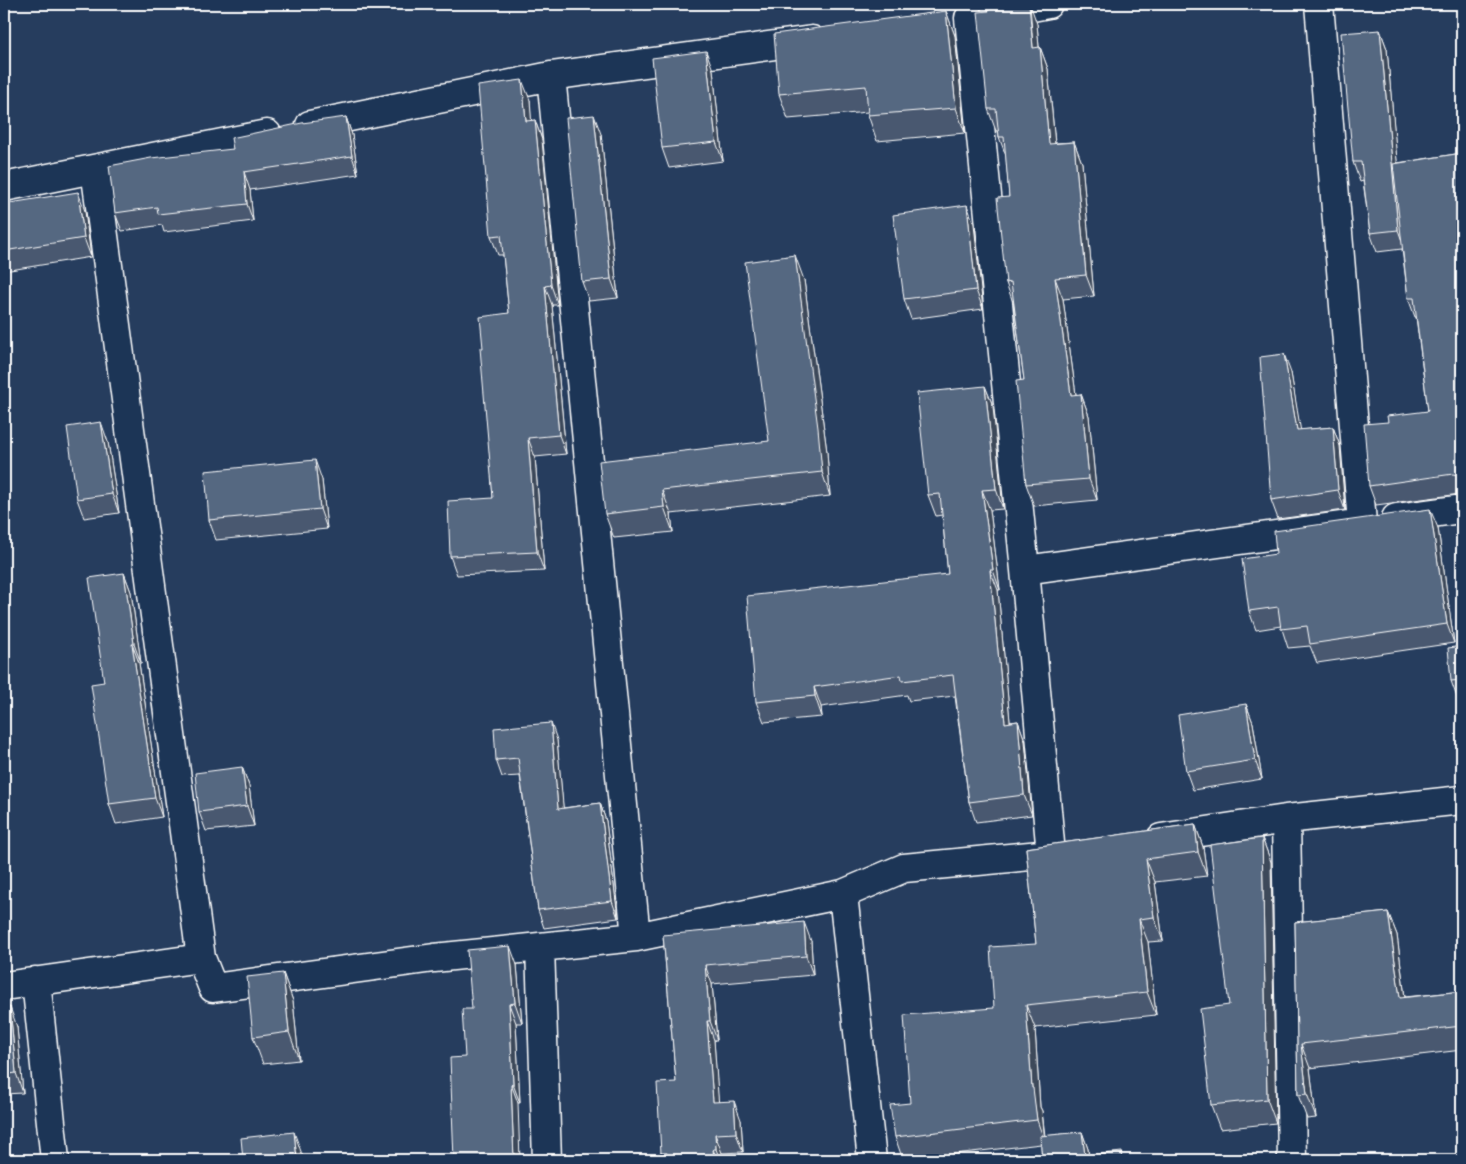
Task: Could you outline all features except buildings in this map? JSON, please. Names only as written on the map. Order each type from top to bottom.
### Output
[{"type":"lane","points":[[1048,4],[959,20],[1025,570],[1051,854]]},
{"type":"lane","points":[[1319,4],[1362,523]]},
{"type":"lane","points":[[4,187],[551,76],[833,37]]},
{"type":"lane","points":[[551,76],[636,937]]},
{"type":"lane","points":[[95,169],[201,958],[213,988],[434,958],[636,937],[842,894],[904,868],[1078,850]]},
{"type":"lane","points":[[1025,570],[1462,509]]},
{"type":"lane","points":[[1136,842],[1286,819],[1462,800]]},
{"type":"lane","points":[[1286,819],[1292,1160]]},
{"type":"lane","points":[[842,894],[872,1160]]},
{"type":"lane","points":[[540,947],[547,1160]]},
{"type":"lane","points":[[4,986],[201,958]]},
{"type":"lane","points":[[36,981],[55,1160]]}]
